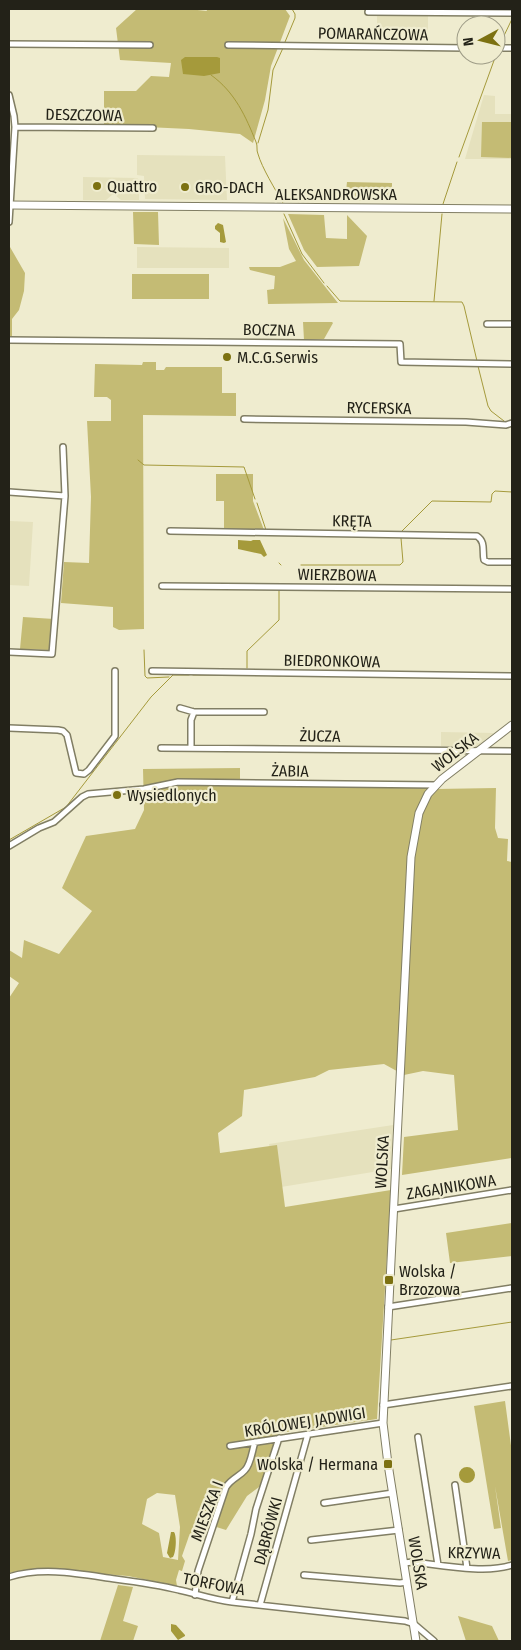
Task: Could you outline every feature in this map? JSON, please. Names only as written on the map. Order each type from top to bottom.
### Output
[{"type":"street","points":[[368,12],[512,12]]},
{"type":"street","points":[[9,44],[150,45]]},
{"type":"street","name":"POMARAŃCZOWA","points":[[228,45],[456,48]]},
{"type":"street","points":[[9,95],[13,124],[9,222]]},
{"type":"street","name":"DESZCZOWA","points":[[13,124],[153,128]]},
{"type":"street","name":"ALEKSANDROWSKA","points":[[9,205],[512,209]]},
{"type":"street","points":[[487,324],[512,324]]},
{"type":"street","name":"BOCZNA","points":[[9,340],[400,344],[401,362],[512,364]]},
{"type":"street","name":"RYCERSKA","points":[[244,419],[466,422],[506,425],[512,423]]},
{"type":"street","points":[[9,652],[52,654],[65,496],[63,447]]},
{"type":"street","points":[[9,492],[65,496]]},
{"type":"street","name":"KRĘTA","points":[[170,531],[477,536],[483,543],[484,560],[488,562],[512,562]]},
{"type":"street","name":"WIERZBOWA","points":[[162,586],[512,589]]},
{"type":"street","points":[[9,728],[63,731],[67,735],[76,774],[84,774],[115,736],[115,671]]},
{"type":"street","name":"BIEDRONKOWA","points":[[152,671],[512,676]]},
{"type":"street","points":[[180,708],[194,712],[264,712]]},
{"type":"street","points":[[191,747],[191,720],[194,712]]},
{"type":"street","name":"WOLSKA","points":[[416,1641],[383,1423],[411,857],[419,813],[428,794],[436,785],[512,725]]},
{"type":"street","name":"ŻUCZA","points":[[161,748],[512,751]]},
{"type":"street","name":"ŻABIA","points":[[9,846],[39,828],[54,822],[88,794],[144,789],[178,782],[436,785]]},
{"type":"street","name":"ZAGAJNIKOWA","points":[[394,1208],[512,1190]]},
{"type":"street","points":[[388,1307],[512,1288]]},
{"type":"street","points":[[383,1405],[512,1386]]},
{"type":"street","name":"KRÓLOWEJ JADWIGI","points":[[230,1446],[383,1423]]},
{"type":"street","name":"DĄBRÓWKI","points":[[260,1605],[308,1434]]},
{"type":"street","points":[[418,1437],[438,1565]]},
{"type":"street","points":[[232,1602],[256,1509],[279,1438]]},
{"type":"street","name":"MIESZKA I","points":[[194,1595],[198,1571],[226,1487],[230,1480],[247,1467],[255,1442]]},
{"type":"street","points":[[455,1485],[467,1568]]},
{"type":"street","points":[[324,1504],[393,1493]]},
{"type":"street","points":[[311,1540],[399,1530]]},
{"type":"street","name":"KRZYWA","points":[[404,1562],[482,1569],[504,1568],[512,1565]]},
{"type":"street","name":"TORFOWA","points":[[9,1577],[44,1572],[61,1572],[128,1581],[232,1602],[405,1621],[414,1624]]},
{"type":"street","points":[[304,1575],[407,1582]]},
{"type":"street","points":[[414,1624],[434,1641]]},
{"type":"shaded area","points":[[137,9],[207,11],[206,9],[285,9],[290,16],[271,66],[265,100],[253,143],[240,134],[189,129],[104,125],[104,91],[136,91],[151,76],[169,77],[171,63],[120,60],[116,28]]},
{"type":"shaded area","points":[[377,13],[428,14],[428,32],[377,32]]},
{"type":"shaded area","points":[[185,57],[220,58],[220,73],[204,76],[183,74],[181,60]]},
{"type":"shaded area","points":[[484,95],[495,96],[495,114],[512,114],[512,159],[465,159]]},
{"type":"shaded area","points":[[482,122],[512,122],[512,158],[481,157]]},
{"type":"shaded area","name":"GRO-DACH","points":[[137,155],[225,156],[227,200],[145,199],[144,176],[137,175]]},
{"type":"shaded area","points":[[83,177],[137,178],[139,180],[139,200],[121,200],[112,195],[106,200],[83,200]]},
{"type":"shaded area","points":[[347,182],[392,183],[392,201],[345,200]]},
{"type":"shaded area","points":[[133,212],[158,212],[159,245],[134,244]]},
{"type":"shaded area","points":[[288,214],[324,215],[326,238],[347,239],[347,215],[367,236],[359,266],[317,267],[304,250]]},
{"type":"shaded area","points":[[283,218],[304,260],[338,303],[268,304],[267,290],[274,289],[275,276],[250,270],[249,267],[280,267],[296,261],[289,249]]},
{"type":"shaded area","points":[[218,223],[223,225],[226,242],[224,243],[220,242],[220,233],[215,229]]},
{"type":"shaded area","points":[[10,247],[25,273],[24,291],[19,310],[12,319],[12,336],[9,336]]},
{"type":"shaded area","points":[[137,247],[229,248],[229,268],[137,268]]},
{"type":"shaded area","points":[[132,274],[209,274],[209,299],[132,299]]},
{"type":"shaded area","points":[[303,322],[333,323],[324,339],[304,340]]},
{"type":"shaded area","points":[[143,362],[156,362],[156,370],[164,370],[166,367],[222,367],[222,393],[236,393],[236,416],[143,415],[144,629],[119,630],[113,627],[113,607],[61,603],[64,562],[89,563],[91,497],[87,421],[111,421],[111,400],[107,397],[94,397],[95,364],[142,365]]},
{"type":"shaded area","points":[[216,474],[253,474],[253,501],[264,530],[224,529],[224,501],[216,501]]},
{"type":"shaded area","points":[[9,521],[33,522],[29,586],[9,585]]},
{"type":"shaded area","points":[[238,540],[260,540],[267,555],[264,557],[261,554],[238,549]]},
{"type":"shaded area","points":[[23,617],[54,619],[52,648],[48,650],[20,649]]},
{"type":"shaded area","points":[[441,732],[494,733],[477,746],[441,746]]},
{"type":"shaded area","points":[[240,768],[240,784],[424,787],[436,789],[496,788],[495,828],[498,838],[508,839],[507,861],[512,862],[512,1158],[402,1175],[404,1137],[458,1130],[454,1075],[423,1071],[404,1075],[384,1064],[329,1070],[315,1077],[244,1090],[242,1116],[218,1133],[220,1153],[277,1145],[285,1207],[391,1190],[377,1419],[280,1433],[263,1484],[247,1496],[226,1530],[210,1525],[206,1527],[203,1539],[189,1536],[182,1556],[185,1561],[182,1571],[179,1570],[176,1580],[177,1586],[128,1576],[55,1570],[30,1569],[9,1573],[9,998],[19,983],[9,976],[9,950],[22,958],[24,940],[59,954],[92,911],[62,888],[86,836],[135,829],[144,810],[143,769]],"holes":[[[157,1493],[175,1495],[180,1527],[178,1560],[163,1557],[159,1533],[142,1524],[147,1499]]]},
{"type":"shaded area","points":[[393,1125],[391,1169],[275,1188],[269,1144]]},
{"type":"shaded area","points":[[512,1223],[512,1256],[450,1263],[446,1233]]},
{"type":"shaded area","points":[[505,1401],[512,1453],[512,1560],[508,1561],[495,1486],[501,1528],[494,1529],[474,1406]]},
{"type":"shaded area","points":[[467,1467],[473,1469],[475,1475],[473,1481],[467,1483],[461,1481],[459,1475],[461,1469]]},
{"type":"shaded area","points":[[171,1532],[175,1534],[176,1544],[174,1555],[170,1558],[167,1553]]},
{"type":"shaded area","points":[[118,1585],[133,1587],[123,1621],[138,1626],[133,1641],[100,1641]]},
{"type":"shaded area","points":[[458,1616],[492,1626],[499,1641],[466,1641]]},
{"type":"shaded area","points":[[171,1624],[176,1625],[185,1636],[178,1640],[171,1631]]},
{"type":"waterway","points":[[285,42],[295,18],[292,9]]},
{"type":"waterway","points":[[506,32],[512,19]]},
{"type":"waterway","points":[[258,143],[268,110],[273,70],[283,48]]},
{"type":"waterway","points":[[459,157],[492,65]]},
{"type":"waterway","points":[[211,75],[227,89],[239,105],[256,142],[262,166],[283,203]]},
{"type":"waterway","points":[[443,204],[457,162]]},
{"type":"waterway","points":[[284,214],[302,254],[324,283]]},
{"type":"waterway","points":[[434,301],[442,214]]},
{"type":"waterway","points":[[327,286],[340,301],[462,302],[477,361]]},
{"type":"waterway","points":[[478,366],[488,406],[491,411],[504,421]]},
{"type":"waterway","points":[[138,460],[144,465],[244,467],[255,499]]},
{"type":"waterway","points":[[395,532],[401,532],[432,501],[491,502],[492,494],[495,491],[512,492]]},
{"type":"waterway","points":[[257,503],[266,530]]},
{"type":"waterway","points":[[301,565],[400,565],[403,562],[401,538]]},
{"type":"waterway","points":[[247,668],[247,651],[279,620],[279,589]]},
{"type":"waterway","points":[[144,650],[145,676],[147,678],[169,677]]},
{"type":"waterway","points":[[9,840],[66,807],[151,697],[173,675],[189,675]]},
{"type":"waterway","points":[[193,675],[230,675]]},
{"type":"waterway","points":[[258,675],[280,676]]},
{"type":"waterway","points":[[286,676],[299,676]]},
{"type":"waterway","points":[[391,1340],[512,1322]]},
{"type":"place","name":"Quattro","points":[[97,186]]},
{"type":"place","name":"GRO-DACH","points":[[185,187]]},
{"type":"place","name":"M.C.G.Serwis","points":[[227,357]]},
{"type":"place","name":"Wysiedlonych","points":[[117,795]]},
{"type":"place","name":"Wolska / Brzozowa","points":[[389,1280]]},
{"type":"place","name":"Wolska / Hermana","points":[[388,1464]]}]
